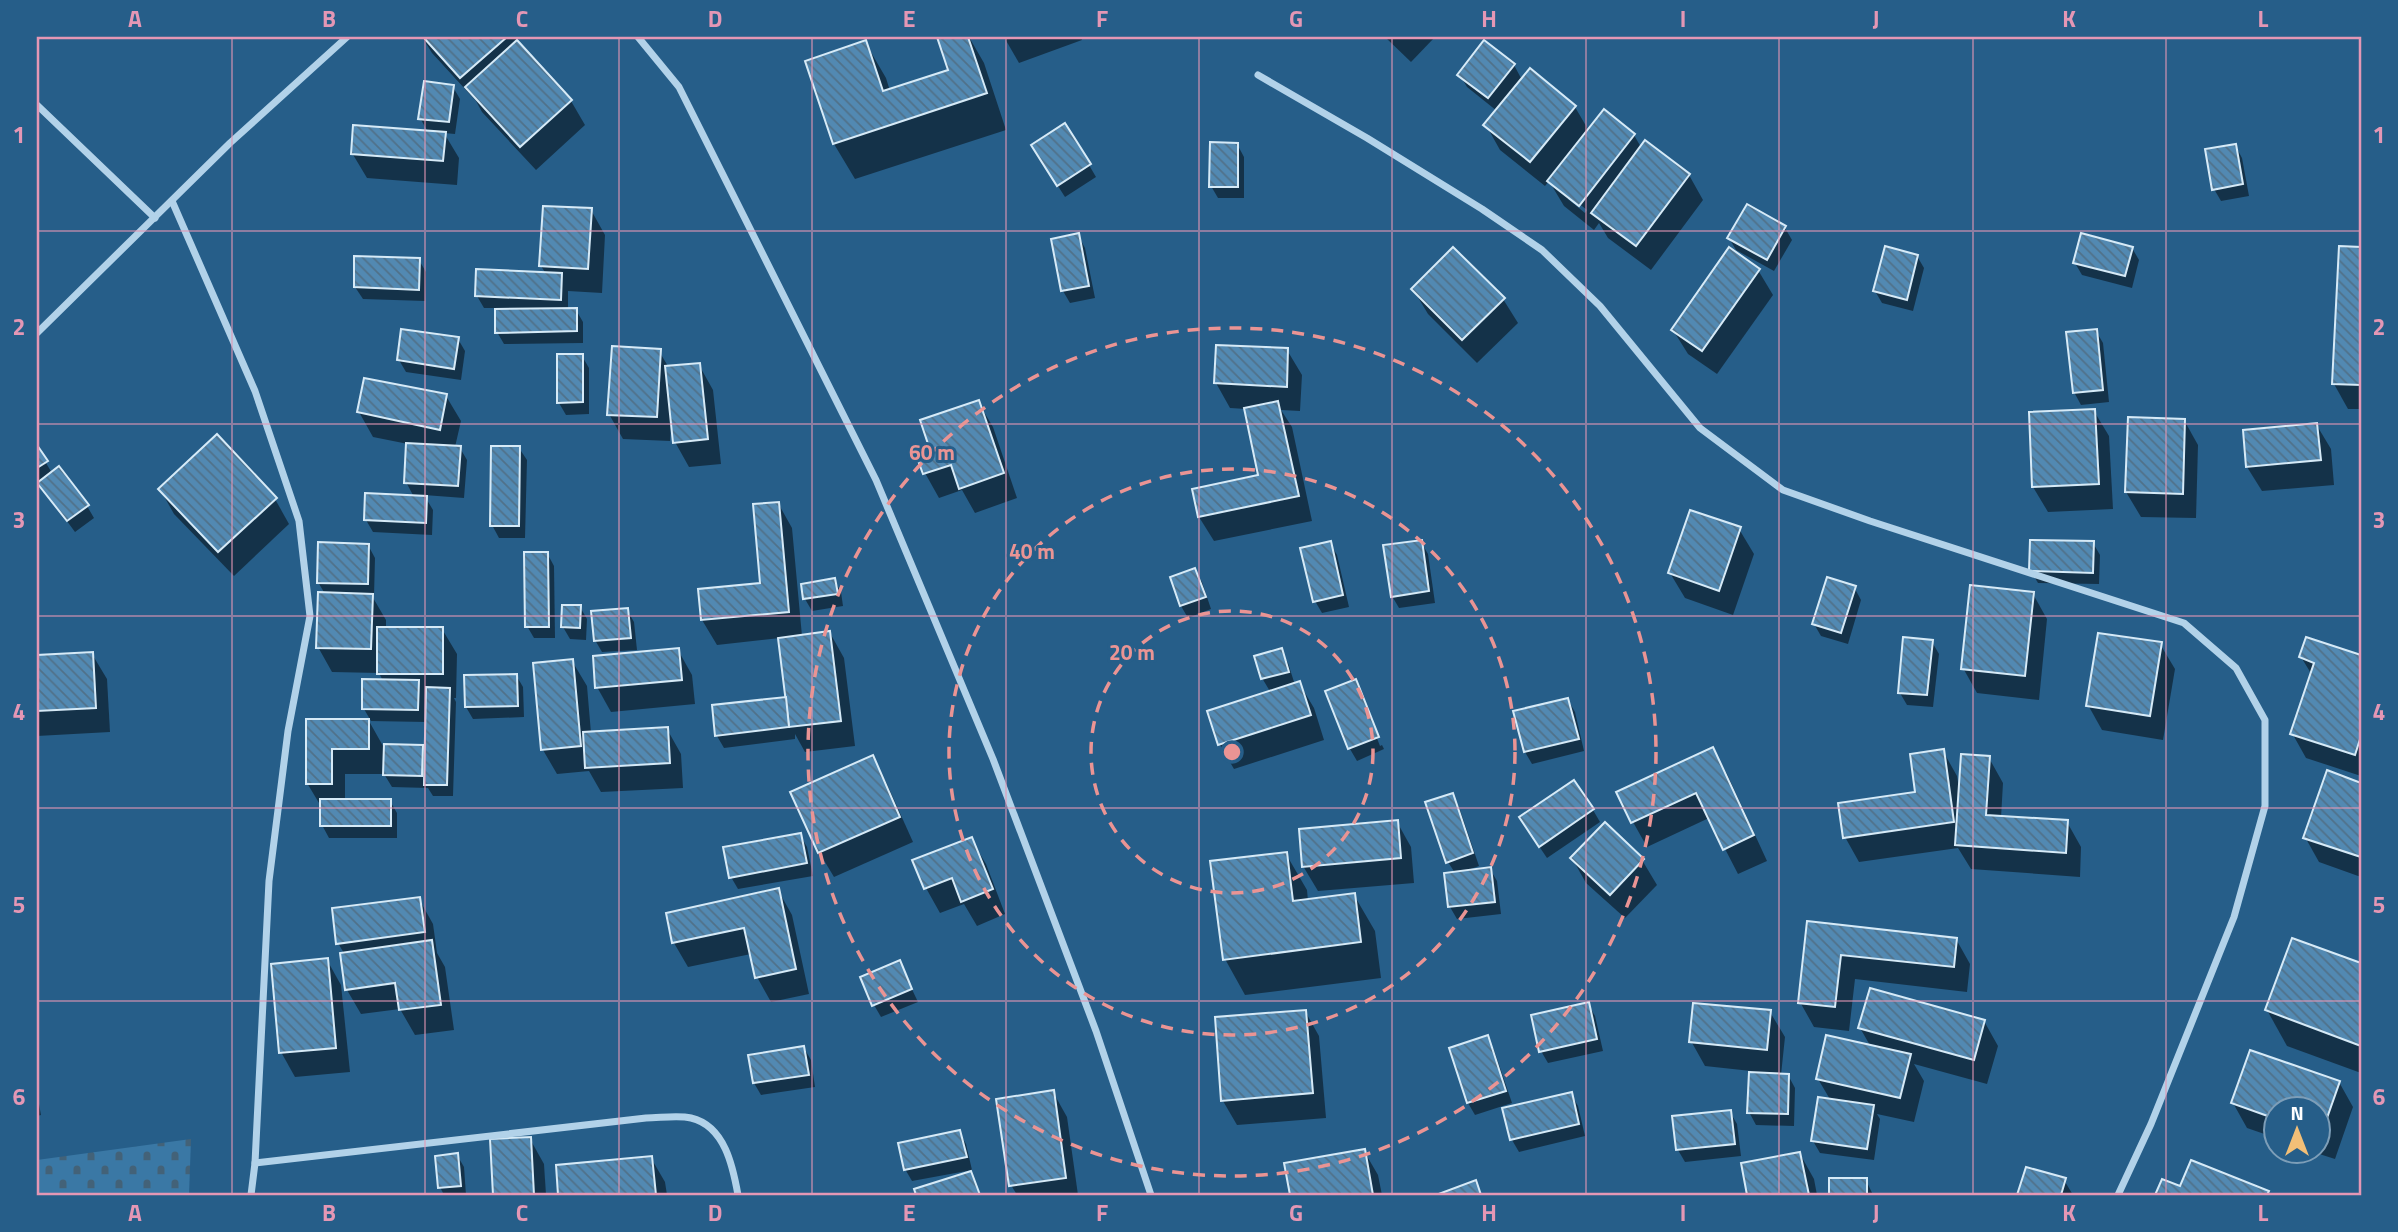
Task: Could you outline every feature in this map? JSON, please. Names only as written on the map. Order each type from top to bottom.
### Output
[{"type":"street","points":[[37,333],[230,143],[347,37]]},
{"type":"street","points":[[638,37],[679,87],[876,480],[998,772],[1096,1031],[1151,1195]]},
{"type":"street","points":[[1258,75],[1482,209],[1542,250],[1600,306],[1700,428],[1783,490],[2184,623],[2236,668],[2265,720],[2265,806],[2234,917],[2151,1124],[2118,1195]]},
{"type":"street","points":[[37,105],[155,218]]},
{"type":"street","points":[[172,201],[255,391],[299,521],[310,616],[288,731],[269,881],[255,1163],[251,1195]]},
{"type":"street","points":[[255,1163],[646,1118],[693,1118],[716,1132],[732,1164],[738,1195]]},
{"type":"green space","points":[[191,1139],[189,1195],[37,1195],[37,1160]]},
{"type":"building","points":[[423,37],[507,37],[460,78]]},
{"type":"building","points":[[937,37],[968,37],[987,93],[833,144],[805,61],[866,40],[883,91],[948,70]]},
{"type":"building","points":[[517,40],[572,100],[520,147],[465,87]]},
{"type":"building","points":[[1484,40],[1515,64],[1488,98],[1457,75]]},
{"type":"building","points":[[1530,68],[1576,106],[1530,162],[1483,125]]},
{"type":"building","points":[[424,81],[454,85],[449,122],[418,119]]},
{"type":"building","points":[[1604,109],[1635,134],[1579,206],[1547,181]]},
{"type":"building","points":[[1065,123],[1091,164],[1057,186],[1031,145]]},
{"type":"building","points":[[353,125],[446,132],[443,161],[351,154]]},
{"type":"building","points":[[1645,140],[1690,174],[1636,246],[1591,213]]},
{"type":"building","points":[[1210,142],[1238,143],[1238,187],[1209,187]]},
{"type":"building","points":[[2236,144],[2243,184],[2212,190],[2205,149]]},
{"type":"building","points":[[1747,204],[1786,226],[1767,260],[1727,238]]},
{"type":"building","points":[[543,206],[592,208],[588,269],[539,266]]},
{"type":"building","points":[[1079,233],[1089,286],[1061,291],[1051,239]]},
{"type":"building","points":[[2081,233],[2133,247],[2125,276],[2073,263]]},
{"type":"building","points":[[1885,246],[1918,255],[1907,300],[1873,291]]},
{"type":"building","points":[[2339,246],[2361,247],[2361,385],[2332,384]]},
{"type":"building","points":[[1453,247],[1505,298],[1462,340],[1411,289]]},
{"type":"building","points":[[1729,247],[1760,269],[1702,351],[1671,330]]},
{"type":"building","points":[[354,256],[420,258],[419,290],[354,287]]},
{"type":"building","points":[[476,269],[562,273],[561,300],[475,296]]},
{"type":"building","points":[[577,308],[577,331],[495,333],[495,309]]},
{"type":"building","points":[[401,329],[459,337],[454,369],[397,360]]},
{"type":"building","points":[[2097,329],[2103,390],[2073,393],[2066,332]]},
{"type":"building","points":[[1216,345],[1288,348],[1287,387],[1214,383]]},
{"type":"building","points":[[612,346],[661,349],[657,417],[607,415]]},
{"type":"building","points":[[557,354],[583,354],[583,402],[557,403]]},
{"type":"building","points":[[700,363],[708,439],[673,443],[665,366]]},
{"type":"building","points":[[364,378],[447,394],[440,430],[357,412]]},
{"type":"building","points":[[979,400],[1004,473],[959,489],[951,465],[923,474],[916,455],[930,450],[920,420]]},
{"type":"building","points":[[1278,401],[1299,496],[1198,517],[1192,489],[1258,475],[1244,408]]},
{"type":"building","points":[[2095,409],[2099,484],[2032,487],[2029,412]]},
{"type":"building","points":[[2128,417],[2185,419],[2183,494],[2125,492]]},
{"type":"building","points":[[2317,423],[2321,460],[2246,467],[2243,430]]},
{"type":"building","points":[[217,434],[277,498],[218,552],[158,489]]},
{"type":"building","points":[[406,443],[461,446],[458,486],[404,483]]},
{"type":"building","points":[[37,445],[48,461],[37,468]]},
{"type":"building","points":[[491,446],[520,446],[519,526],[490,526]]},
{"type":"building","points":[[59,466],[89,505],[67,521],[37,483]]},
{"type":"building","points":[[365,493],[427,496],[426,523],[364,520]]},
{"type":"building","points":[[779,502],[789,612],[701,620],[698,589],[760,583],[753,504]]},
{"type":"building","points":[[1690,510],[1741,527],[1719,591],[1668,573]]},
{"type":"building","points":[[1422,540],[1429,591],[1391,597],[1383,545]]},
{"type":"building","points":[[2030,540],[2094,541],[2093,573],[2029,571]]},
{"type":"building","points":[[1331,541],[1343,595],[1313,602],[1300,548]]},
{"type":"building","points":[[318,542],[369,544],[368,584],[317,583]]},
{"type":"building","points":[[524,552],[548,552],[549,627],[525,627]]},
{"type":"building","points":[[1195,568],[1206,597],[1180,606],[1170,577]]},
{"type":"building","points":[[1827,577],[1856,586],[1841,633],[1812,624]]},
{"type":"building","points":[[835,578],[838,594],[803,599],[801,584]]},
{"type":"building","points":[[1970,585],[2034,592],[2025,676],[1961,669]]},
{"type":"building","points":[[318,592],[373,594],[371,649],[316,648]]},
{"type":"building","points":[[562,605],[581,605],[580,628],[561,627]]},
{"type":"building","points":[[628,608],[631,638],[594,641],[591,611]]},
{"type":"building","points":[[377,627],[443,627],[443,674],[377,674]]},
{"type":"building","points":[[830,631],[841,721],[789,727],[778,638]]},
{"type":"building","points":[[2098,633],[2162,642],[2150,716],[2086,706]]},
{"type":"building","points":[[1903,637],[1933,640],[1927,695],[1898,693]]},
{"type":"building","points":[[2306,637],[2361,655],[2361,736],[2355,755],[2290,734],[2314,663],[2299,657]]},
{"type":"building","points":[[679,648],[682,680],[595,688],[593,656]]},
{"type":"building","points":[[1282,648],[1289,672],[1261,679],[1254,656]]},
{"type":"building","points":[[93,652],[96,708],[37,711],[37,655]]},
{"type":"building","points":[[573,659],[581,746],[541,750],[533,663]]},
{"type":"building","points":[[517,674],[518,706],[465,707],[464,675]]},
{"type":"building","points":[[362,679],[419,680],[418,710],[362,709]]},
{"type":"building","points":[[1356,679],[1379,737],[1348,749],[1325,691]]},
{"type":"building","points":[[1300,681],[1311,715],[1218,745],[1207,711]]},
{"type":"building","points":[[426,687],[450,688],[447,785],[424,785]]},
{"type":"building","points":[[786,697],[789,727],[715,736],[712,705]]},
{"type":"building","points":[[1568,698],[1579,739],[1524,752],[1513,711]]},
{"type":"building","points":[[306,719],[369,719],[369,749],[332,749],[332,784],[306,784]]},
{"type":"building","points":[[668,727],[670,763],[585,768],[583,732]]},
{"type":"building","points":[[384,744],[423,745],[422,776],[383,775]]},
{"type":"building","points":[[1713,747],[1754,835],[1723,850],[1696,793],[1631,823],[1616,792]]},
{"type":"building","points":[[1944,749],[1954,822],[1843,838],[1838,803],[1915,792],[1910,754]]},
{"type":"building","points":[[1961,754],[1990,756],[1986,815],[2068,820],[2066,853],[1955,845]]},
{"type":"building","points":[[873,755],[900,817],[818,853],[790,792]]},
{"type":"building","points":[[2327,770],[2361,783],[2361,857],[2303,838]]},
{"type":"building","points":[[1574,780],[1594,809],[1539,847],[1519,817]]},
{"type":"building","points":[[1453,793],[1473,853],[1446,863],[1425,802]]},
{"type":"building","points":[[320,799],[391,799],[391,826],[320,826]]},
{"type":"building","points":[[1398,820],[1401,858],[1302,867],[1299,829]]},
{"type":"building","points":[[1605,822],[1644,859],[1610,895],[1570,858]]},
{"type":"building","points":[[801,833],[807,863],[729,878],[723,847]]},
{"type":"building","points":[[972,837],[993,889],[961,902],[952,878],[924,889],[912,860]]},
{"type":"building","points":[[1287,852],[1293,901],[1355,893],[1361,942],[1223,960],[1210,861]]},
{"type":"building","points":[[1491,867],[1495,902],[1448,907],[1444,873]]},
{"type":"building","points":[[779,888],[796,969],[755,978],[744,928],[672,943],[666,913]]},
{"type":"building","points":[[420,897],[425,932],[336,944],[332,908]]},
{"type":"building","points":[[1807,921],[1957,938],[1954,967],[1841,955],[1835,1007],[1798,1003]]},
{"type":"building","points":[[2292,938],[2361,963],[2361,1046],[2265,1010]]},
{"type":"building","points":[[432,940],[441,1005],[399,1010],[395,983],[345,990],[340,953]]},
{"type":"building","points":[[328,958],[336,1048],[279,1053],[271,964]]},
{"type":"building","points":[[900,960],[912,989],[872,1006],[860,977]]},
{"type":"building","points":[[1870,988],[1985,1020],[1974,1060],[1858,1028]]},
{"type":"building","points":[[1589,1002],[1597,1039],[1539,1052],[1531,1015]]},
{"type":"building","points":[[1693,1003],[1771,1010],[1767,1050],[1689,1042]]},
{"type":"building","points":[[1306,1010],[1313,1093],[1221,1101],[1215,1017]]},
{"type":"building","points":[[1488,1035],[1506,1091],[1467,1103],[1449,1048]]},
{"type":"building","points":[[1826,1035],[1911,1054],[1900,1098],[1816,1079]]},
{"type":"building","points":[[804,1046],[809,1075],[753,1083],[748,1055]]},
{"type":"building","points":[[2250,1050],[2340,1081],[2332,1104],[2332,1096],[2262,1096],[2262,1114],[2231,1103]]},
{"type":"building","points":[[1749,1072],[1789,1074],[1788,1114],[1747,1113]]},
{"type":"building","points":[[1054,1090],[1066,1178],[1009,1186],[996,1099]]},
{"type":"building","points":[[1572,1092],[1579,1124],[1510,1140],[1502,1108]]},
{"type":"building","points":[[1818,1097],[1874,1105],[1867,1149],[1811,1141]]},
{"type":"building","points":[[1731,1110],[1735,1144],[1676,1150],[1672,1116]]},
{"type":"building","points":[[960,1130],[967,1157],[904,1170],[898,1143]]},
{"type":"building","points":[[531,1137],[534,1195],[493,1195],[490,1139]]},
{"type":"building","points":[[1365,1149],[1373,1195],[1290,1195],[1284,1163]]},
{"type":"building","points":[[1800,1152],[1809,1195],[1747,1195],[1741,1163]]},
{"type":"building","points":[[458,1153],[461,1186],[438,1188],[435,1156]]},
{"type":"building","points":[[652,1156],[656,1195],[558,1195],[556,1165]]},
{"type":"building","points":[[2191,1160],[2269,1191],[2267,1195],[2155,1195],[2162,1179],[2180,1186]]},
{"type":"building","points":[[2026,1167],[2066,1178],[2061,1195],[2017,1195]]},
{"type":"building","points":[[971,1171],[980,1195],[916,1195],[914,1189]]},
{"type":"building","points":[[1829,1178],[1867,1178],[1867,1195],[1829,1195]]},
{"type":"building","points":[[1476,1180],[1481,1195],[1436,1195]]}]
